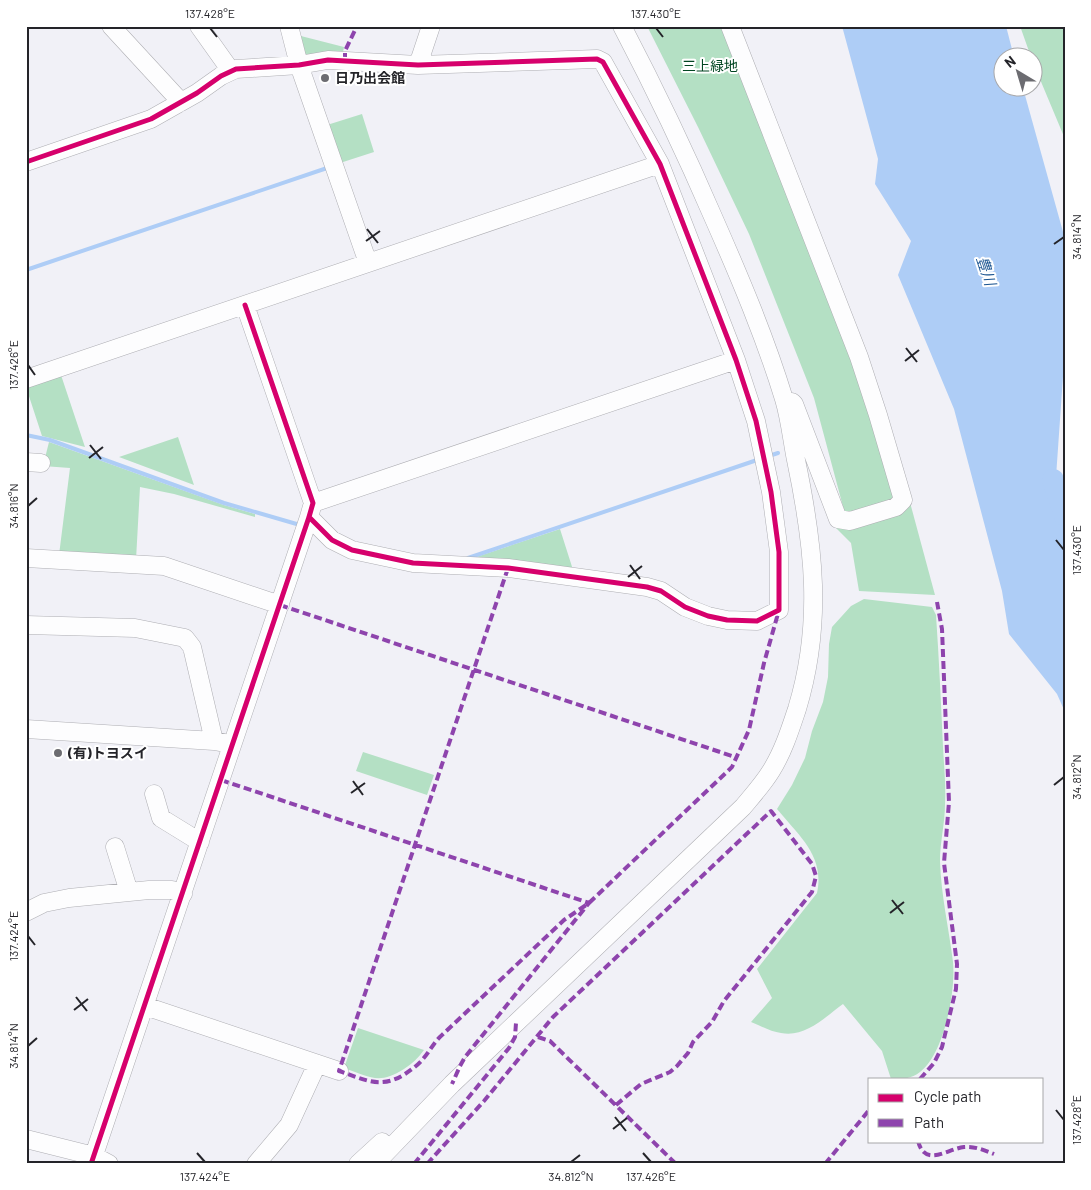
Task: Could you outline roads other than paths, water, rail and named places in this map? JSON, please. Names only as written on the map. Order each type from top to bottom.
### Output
[{"type":"street","points":[[111,26],[181,102]]},
{"type":"street","points":[[199,26],[231,71]]},
{"type":"street","points":[[289,26],[300,65],[368,263]]},
{"type":"street","points":[[418,65],[431,26]]},
{"type":"street","points":[[375,1164],[452,1084],[743,807],[772,770],[782,751],[810,661],[814,594],[805,500],[784,400],[746,291],[686,154],[622,26]]},
{"type":"street","points":[[730,26],[859,357],[903,500],[896,507],[850,521],[838,519],[794,404],[784,400]]},
{"type":"street","points":[[26,162],[151,119],[231,71],[255,67],[300,65],[328,60],[418,65],[597,59],[603,62],[660,164],[736,360],[756,421],[771,492],[779,552],[779,610],[756,621],[739,622],[708,616],[685,607],[662,591],[647,587],[508,568],[413,563],[352,550],[332,540],[311,510],[245,305]]},
{"type":"street","points":[[26,379],[660,164]]},
{"type":"street","points":[[311,510],[736,360]]},
{"type":"street","points":[[26,1139],[98,1161],[145,1006],[311,510]]},
{"type":"street","points":[[26,558],[164,566],[280,605]]},
{"type":"street","points":[[26,625],[135,628],[185,638],[192,647],[214,741]]},
{"type":"street","points":[[26,729],[214,741],[233,745]]},
{"type":"street","points":[[154,794],[161,818],[200,842]]},
{"type":"street","points":[[114,847],[129,892]]},
{"type":"street","points":[[26,912],[44,903],[56,900],[129,892],[172,890],[182,894]]},
{"type":"street","points":[[145,1006],[338,1071]]},
{"type":"street","points":[[256,1164],[289,1125],[317,1064]]},
{"type":"street","points":[[358,1164],[398,1128],[403,1125],[412,1126]]},
{"type":"water","points":[[842,26],[1006,26],[1012,48],[994,48],[994,98],[1026,98],[1065,239],[1065,348],[1056,477],[1065,517],[1065,712],[1057,694],[1009,634],[1002,591],[954,409],[898,275],[911,241],[875,184],[878,159]]},
{"type":"waterway","points":[[26,270],[330,167]]},
{"type":"waterway","points":[[26,435],[50,440],[224,503],[300,525]]},
{"type":"waterway","points":[[769,456],[778,453]]},
{"type":"waterway","points":[[468,558],[760,459]]},
{"type":"waterway","name":"豊川","points":[[1053,480],[1065,515]]},
{"type":"place","name":"日乃出会館","points":[[325,78]]},
{"type":"place","name":"(有)トヨスイ","points":[[58,753]]},
{"type":"park label","name":"三上緑地","points":[[710,66]]}]
